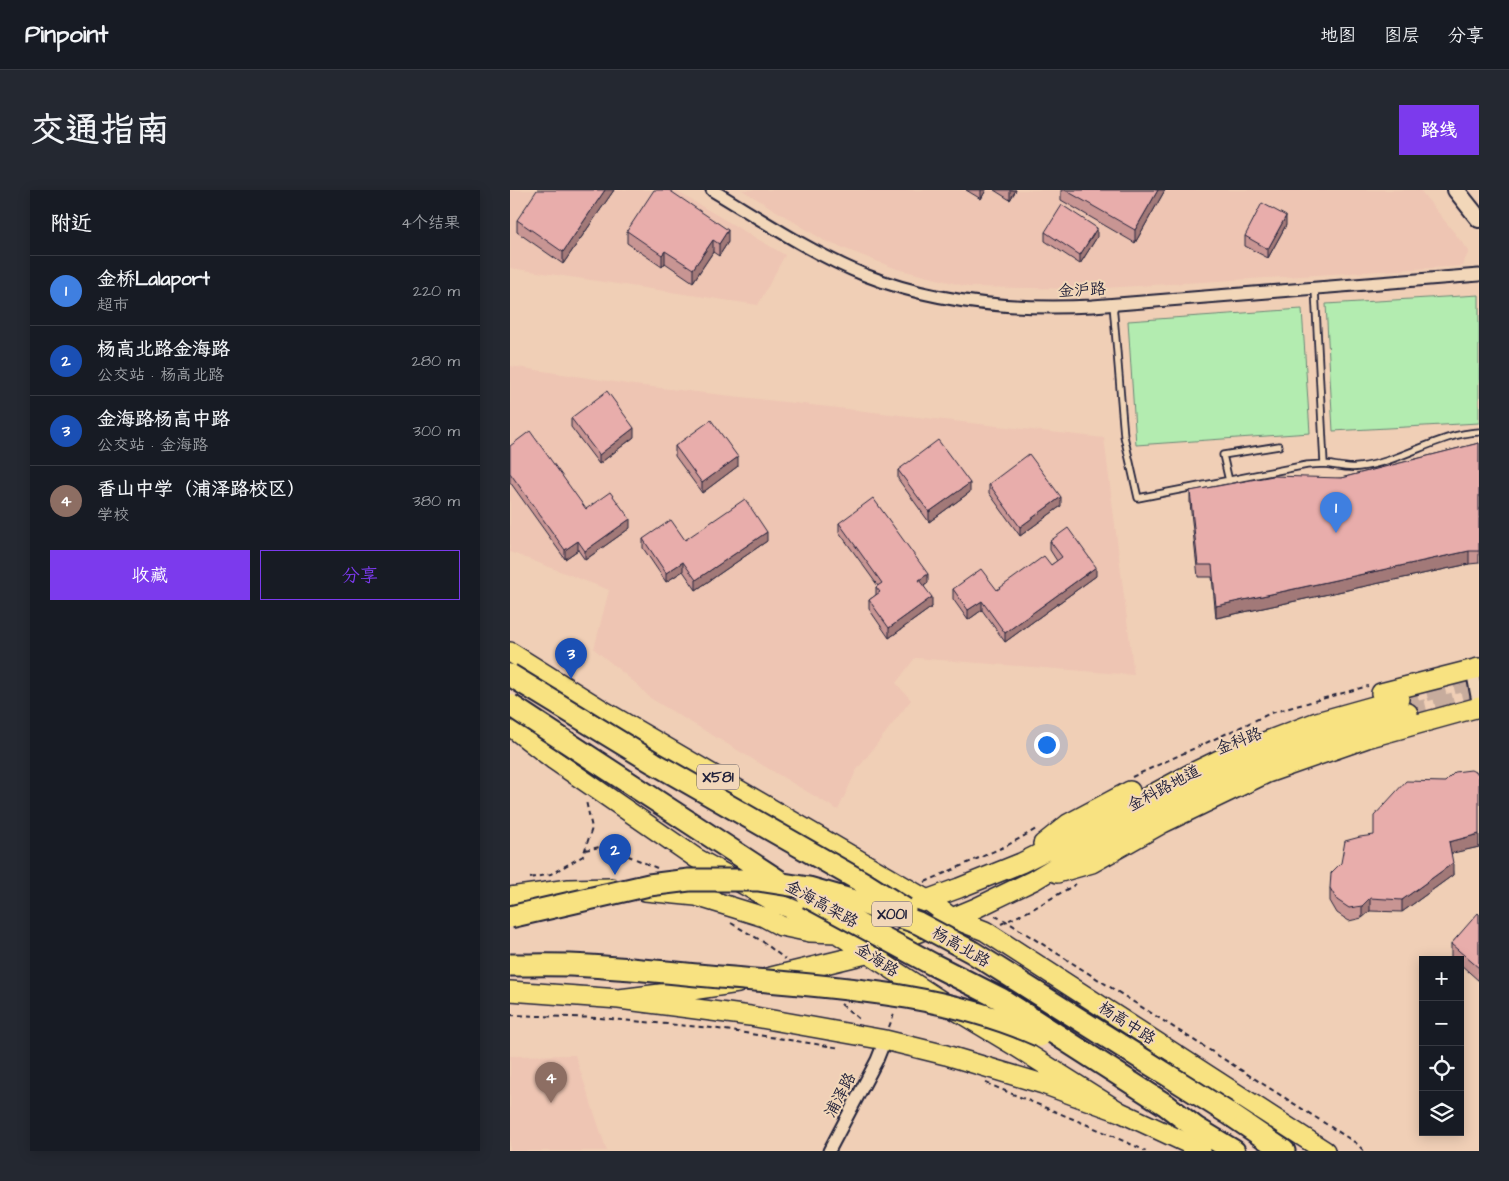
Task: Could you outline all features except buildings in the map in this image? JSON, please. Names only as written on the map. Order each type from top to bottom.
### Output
[{"type":"highway","points":[[510,675],[654,764],[864,883],[972,952]]},
{"type":"highway","name":"金海高架路","points":[[510,705],[778,880],[932,964],[1001,999],[1166,1105]]},
{"type":"highway","name":"杨高北路","points":[[510,917],[650,885],[689,880],[758,880],[809,888],[865,904],[918,923],[972,952],[1284,1151]]},
{"type":"highway","points":[[510,965],[588,966],[825,986],[918,1000],[974,1013],[1020,1027],[1077,1055],[1166,1105],[1196,1128],[1234,1151]]},
{"type":"main road","name":"X581","points":[[510,652],[604,711],[927,900]]},
{"type":"main road","name":"金科路","points":[[1021,863],[1068,824],[1196,758],[1328,707],[1475,669]]},
{"type":"main road","name":"金科路地道","points":[[1080,842],[1149,795],[1225,757],[1317,722],[1403,706]]},
{"type":"main road","points":[[619,999],[685,992],[768,978],[866,954],[952,918],[1034,880],[1092,863],[1163,823],[1267,773],[1367,738],[1479,707]]},
{"type":"main road","name":"金海路","points":[[510,726],[554,760],[696,858],[775,902],[815,919],[866,954],[1120,1112]]},
{"type":"main road","name":"金科路","points":[[837,933],[1080,842]]},
{"type":"main road","points":[[1034,880],[1080,842]]},
{"type":"main road","points":[[510,897],[569,889],[621,888],[696,896],[764,917],[780,926],[810,932],[837,933]]},
{"type":"main road","name":"杨高中路","points":[[927,900],[952,918],[985,931],[1325,1151]]},
{"type":"main road","points":[[510,991],[619,999],[750,1016],[882,1047],[946,1055],[1043,1084],[1120,1112],[1200,1151]]},
{"type":"street","name":"金沪路","points":[[712,190],[795,241],[831,260],[866,275],[904,288],[940,297],[1009,307],[1049,308],[1113,304],[1479,275]]},
{"type":"street","points":[[1456,190],[1479,219]]},
{"type":"street","points":[[1475,669],[1479,707]]},
{"type":"street","name":"浦泽路","points":[[829,1151],[882,1047]]},
{"type":"lane","points":[[1315,289],[1324,464]]},
{"type":"lane","points":[[1113,304],[1124,436],[1138,498],[1307,465],[1324,464],[1358,468],[1406,455],[1443,439],[1465,433],[1479,432]]},
{"type":"lane","points":[[1229,481],[1223,455],[1279,446]]},
{"type":"path","points":[[526,879],[551,874],[583,856],[592,828],[585,800]]},
{"type":"path","points":[[585,850],[605,846],[658,868]]},
{"type":"path","points":[[1006,922],[1082,881]]},
{"type":"path","points":[[726,920],[762,941],[800,970]]},
{"type":"path","points":[[838,1002],[862,1021]]},
{"type":"path","points":[[510,1015],[599,1018],[712,1028],[850,1049]]},
{"type":"path","points":[[979,1081],[1004,1089],[1146,1151]]},
{"type":"shaded area","points":[[510,190],[674,190],[785,255],[758,305],[510,268]]},
{"type":"shaded area","points":[[742,190],[1420,190],[1469,251],[1462,266],[1088,289],[969,287],[897,269],[825,241]]},
{"type":"shaded area","points":[[510,366],[634,385],[1104,438],[1134,675],[915,658],[896,683],[911,700],[856,771],[838,810],[650,698],[639,686],[594,649],[609,590],[510,552]]},
{"type":"shaded area","points":[[575,1055],[607,1151],[510,1151],[510,1056]]},
{"type":"green space","points":[[1479,295],[1479,423],[1333,431],[1326,304]]},
{"type":"green space","points":[[1302,309],[1310,433],[1136,445],[1128,321]]},
{"type":"tunnel","points":[[1399,699],[1479,678]]},
{"type":"tunnel","points":[[1408,713],[1479,696]]},
{"type":"place","name":"金桥Lalaport","points":[[1336,533]]},
{"type":"place","name":"金海路杨高中路","points":[[571,679]]},
{"type":"place","name":"杨高北路金海路","points":[[615,875]]},
{"type":"place","name":"香山中学（浦泽路校区）","points":[[551,1103]]}]
